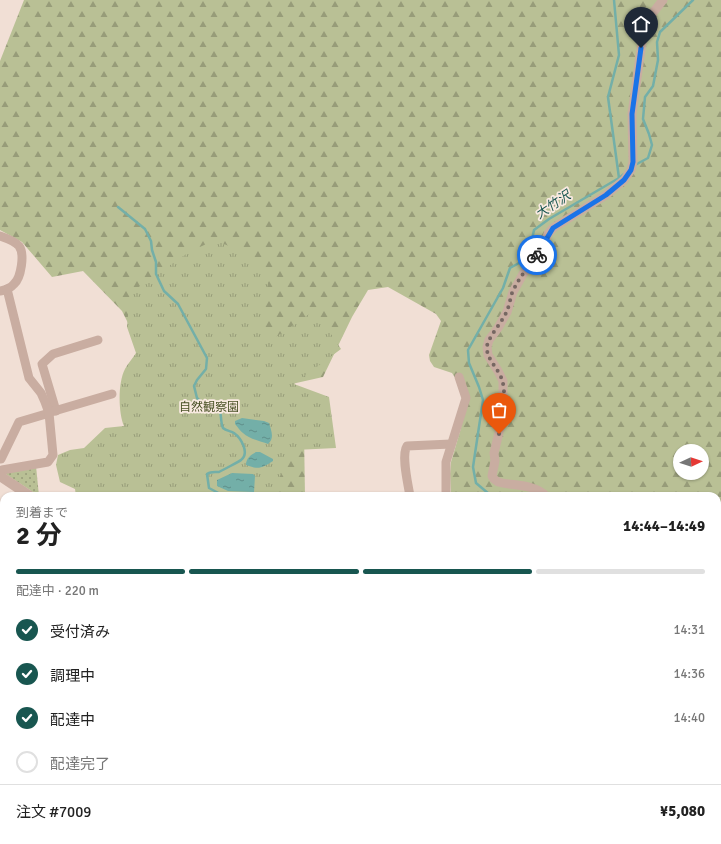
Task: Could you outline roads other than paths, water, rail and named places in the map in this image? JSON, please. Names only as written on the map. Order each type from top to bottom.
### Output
[{"type":"street","points":[[541,492],[539,490],[498,482],[492,476],[495,461],[494,453],[503,416],[503,381],[488,355],[487,347],[489,340],[507,312],[513,292],[523,274],[543,247],[548,234],[553,228],[606,195],[624,180],[631,170],[633,162],[632,114],[643,35],[648,19],[662,0]]},
{"type":"street","points":[[0,236],[18,245],[21,250],[22,257],[20,271],[16,282],[4,290],[29,378],[41,393],[49,413],[53,455],[48,462],[2,470],[0,472]]},
{"type":"street","points":[[51,412],[42,364],[52,354],[98,340]]},
{"type":"street","points":[[446,492],[446,462],[466,398],[459,377]]},
{"type":"street","points":[[0,459],[23,416],[51,412],[112,394]]},
{"type":"street","points":[[409,492],[404,450],[407,446],[451,444]]},
{"type":"street","points":[[0,476],[24,492]]},
{"type":"water","points":[[242,418],[269,423],[272,437],[270,442],[268,444],[245,435],[235,424],[235,421]]},
{"type":"water","points":[[256,452],[260,452],[273,459],[273,461],[260,468],[246,465],[248,459]]},
{"type":"water","points":[[232,473],[253,474],[255,476],[254,492],[228,491],[217,486],[217,480]]},
{"type":"waterway","points":[[614,0],[619,55],[608,97],[619,178]]},
{"type":"waterway","name":"大竹沢","points":[[635,165],[648,158],[652,145],[643,119],[645,97],[653,86],[658,60],[657,42],[660,32],[693,0]]},
{"type":"waterway","name":"大竹沢","points":[[487,492],[476,483],[473,467],[483,400],[469,363],[468,350],[503,288],[510,268],[528,258],[534,230],[549,219],[624,174]]},
{"type":"waterway","points":[[118,207],[145,229],[151,241],[156,262],[156,274],[164,291],[178,304],[207,358],[206,369],[194,386],[197,398],[202,403],[220,410],[223,428],[237,435],[244,446],[245,454],[241,460],[219,472],[207,474],[209,488],[216,492]]},
{"type":"park label","name":"自然観察園","points":[[209,407]]}]
